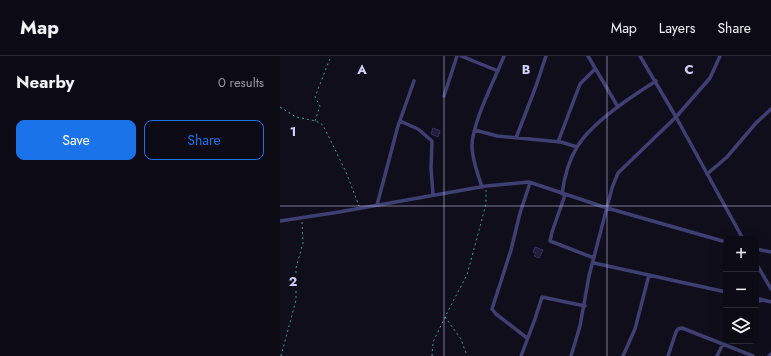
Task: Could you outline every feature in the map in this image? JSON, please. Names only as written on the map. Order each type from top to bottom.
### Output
[{"type":"street","points":[[444,96],[457,56]]},
{"type":"street","points":[[461,56],[498,71]]},
{"type":"street","points":[[484,187],[476,172],[472,147],[475,130],[504,56]]},
{"type":"street","points":[[516,138],[546,56]]},
{"type":"street","points":[[588,56],[618,107]]},
{"type":"street","points":[[640,56],[676,116],[741,236]]},
{"type":"street","points":[[571,356],[584,306],[589,276],[594,263],[612,188],[620,170],[676,116],[710,78],[720,56]]},
{"type":"street","points":[[558,142],[580,84],[595,69]]},
{"type":"street","points":[[377,205],[400,121],[414,81]]},
{"type":"street","points":[[594,258],[550,241],[577,146],[595,127],[618,107],[656,81]]},
{"type":"street","points":[[707,174],[727,156],[756,122],[771,109]]},
{"type":"street","points":[[400,121],[418,129],[432,141],[431,168],[433,196]]},
{"type":"street","points":[[475,130],[497,136],[558,142],[577,146]]},
{"type":"street","points":[[280,221],[484,187],[530,183],[563,195],[723,241]]},
{"type":"street","points":[[527,338],[496,314],[492,309],[530,183]]},
{"type":"street","points":[[759,250],[771,252]]},
{"type":"street","points":[[594,263],[723,291]]},
{"type":"street","points":[[759,268],[771,289]]},
{"type":"street","points":[[623,356],[634,329],[649,274]]},
{"type":"street","points":[[520,356],[542,297],[584,306]]},
{"type":"street","points":[[759,299],[771,302]]},
{"type":"street","points":[[759,301],[764,300]]},
{"type":"street","points":[[668,356],[676,332],[678,329],[682,328],[753,356]]},
{"type":"street","points":[[718,356],[723,344]]},
{"type":"path","points":[[314,121],[320,106],[315,98],[331,56]]},
{"type":"path","points":[[280,107],[296,117],[314,121],[322,125],[346,172],[360,208]]},
{"type":"path","points":[[432,356],[432,346],[445,317],[467,276],[486,204],[484,187]]},
{"type":"path","points":[[281,356],[296,300],[296,268],[303,243],[302,218]]},
{"type":"path","points":[[445,317],[461,339],[467,356]]},
{"type":"building","points":[[433,128],[440,131],[438,137],[431,134]]},
{"type":"building","points":[[535,247],[543,250],[539,258],[534,256],[536,253],[533,252]]}]
